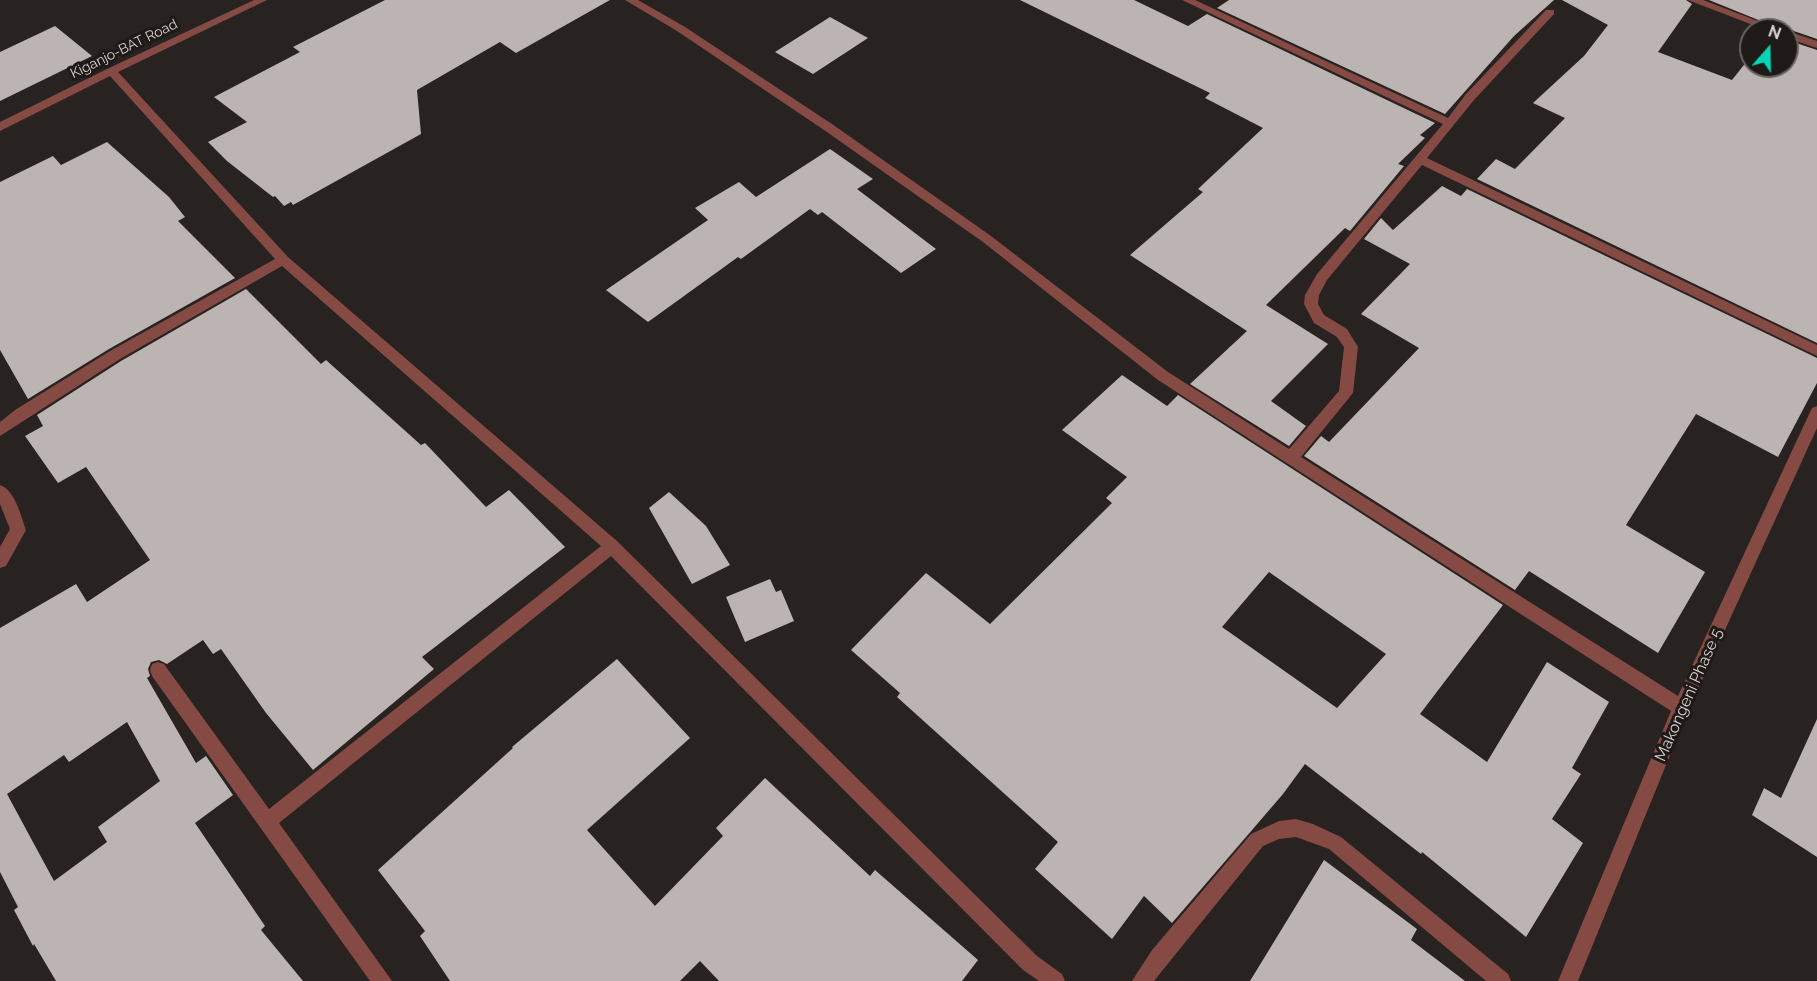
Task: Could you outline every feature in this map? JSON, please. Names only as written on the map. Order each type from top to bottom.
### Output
[{"type":"street","name":"Kiganjo-BAT Road","points":[[0,127],[111,71],[262,0]]},
{"type":"street","points":[[630,0],[681,29],[828,127],[987,239],[1163,376],[1682,708]]},
{"type":"street","points":[[1187,0],[1450,123]]},
{"type":"street","points":[[1693,0],[1743,18]]},
{"type":"street","points":[[1291,458],[1346,393],[1351,347],[1342,333],[1319,319],[1311,304],[1312,295],[1322,277],[1470,97],[1551,12]]},
{"type":"street","points":[[1799,38],[1817,45]]},
{"type":"street","points":[[111,71],[283,261],[612,546],[1030,963],[1055,981]]},
{"type":"street","points":[[1420,160],[1817,351]]},
{"type":"street","points":[[0,430],[20,414],[115,355],[283,261]]},
{"type":"street","name":"Makongeni Phase 5","points":[[1568,981],[1682,708],[1817,412]]},
{"type":"street","points":[[0,491],[10,507],[18,530],[0,561]]},
{"type":"street","points":[[267,822],[612,546]]},
{"type":"street","points":[[158,670],[382,981]]},
{"type":"street","points":[[1142,981],[1159,957],[1257,840],[1279,829],[1305,828],[1335,843],[1501,981]]},
{"type":"building","points":[[385,0],[610,0],[516,53],[500,42],[417,90],[421,134],[293,205],[291,202],[284,206],[275,196],[273,197],[227,161],[208,142],[247,122],[214,97],[300,52],[293,47]]},
{"type":"building","points":[[1020,0],[1134,0],[1188,26],[1207,14],[1435,123],[1420,135],[1425,138],[1398,164],[1404,166],[1350,231],[1345,228],[1266,305],[1328,344],[1271,401],[1306,426],[1289,446],[1190,384],[1247,331],[1130,255],[1203,192],[1198,189],[1263,128],[1205,98],[1210,93]]},
{"type":"building","points":[[1229,0],[1554,0],[1514,36],[1445,114],[1217,8]]},
{"type":"building","points":[[1562,0],[1686,0],[1692,4],[1658,52],[1732,80],[1739,71],[1739,78],[1799,78],[1799,44],[1817,50],[1817,343],[1477,179],[1496,159],[1515,169],[1565,118],[1533,103],[1584,56],[1608,25]]},
{"type":"building","points":[[1709,0],[1817,0],[1817,39],[1799,33],[1799,18],[1753,18]]},
{"type":"building","points":[[830,17],[868,38],[813,74],[775,52]]},
{"type":"building","points":[[55,26],[92,56],[0,101],[0,52]]},
{"type":"building","points":[[107,142],[169,197],[185,217],[178,221],[235,278],[109,349],[28,399],[0,350],[0,182],[53,156],[61,165]]},
{"type":"building","points":[[830,149],[873,179],[857,189],[936,249],[901,273],[822,212],[818,215],[810,209],[741,259],[738,257],[648,322],[606,290],[708,220],[695,208],[739,182],[756,197]]},
{"type":"building","points":[[1442,186],[1461,196],[1467,189],[1817,358],[1817,383],[1778,457],[1696,414],[1626,525],[1705,572],[1658,653],[1529,571],[1515,590],[1304,456],[1321,436],[1329,442],[1419,348],[1361,314],[1410,264],[1364,239],[1381,218],[1393,230]]},
{"type":"building","points":[[246,289],[321,364],[326,360],[421,445],[425,443],[486,507],[509,490],[565,547],[422,657],[434,669],[313,770],[266,713],[221,649],[213,654],[203,640],[167,664],[159,660],[151,662],[148,669],[150,676],[147,678],[196,763],[206,756],[233,795],[195,823],[265,926],[261,930],[303,981],[56,981],[34,944],[33,946],[14,910],[18,907],[0,872],[0,628],[76,584],[87,602],[150,560],[86,467],[58,483],[25,436],[43,426],[37,415],[121,361]],"holes":[[[127,722],[160,781],[98,827],[107,842],[54,881],[7,794],[64,755],[69,762]]]},
{"type":"building","points":[[1122,375],[1167,406],[1178,395],[1503,605],[1420,714],[1487,762],[1547,662],[1609,702],[1572,768],[1581,774],[1552,819],[1583,843],[1526,937],[1422,852],[1421,854],[1305,764],[1283,794],[1172,923],[1144,896],[1112,939],[1035,869],[1058,842],[897,697],[900,693],[851,650],[926,573],[990,624],[1112,503],[1106,498],[1127,477],[1062,430]],"holes":[[[1269,572],[1386,654],[1337,708],[1222,627]]]},
{"type":"building","points":[[669,492],[706,526],[730,565],[692,584],[649,508]]},
{"type":"building","points":[[770,579],[776,592],[781,590],[794,621],[745,642],[726,597]]},
{"type":"building","points":[[617,659],[690,738],[587,830],[655,906],[723,836],[716,828],[765,778],[870,876],[875,870],[978,960],[962,981],[719,981],[700,961],[680,981],[450,981],[420,936],[425,931],[378,870],[512,747]]},
{"type":"building","points":[[1817,719],[1817,857],[1752,815],[1764,788],[1781,798]]},
{"type":"building","points":[[1324,860],[1417,929],[1411,940],[1465,981],[1250,981]]}]
